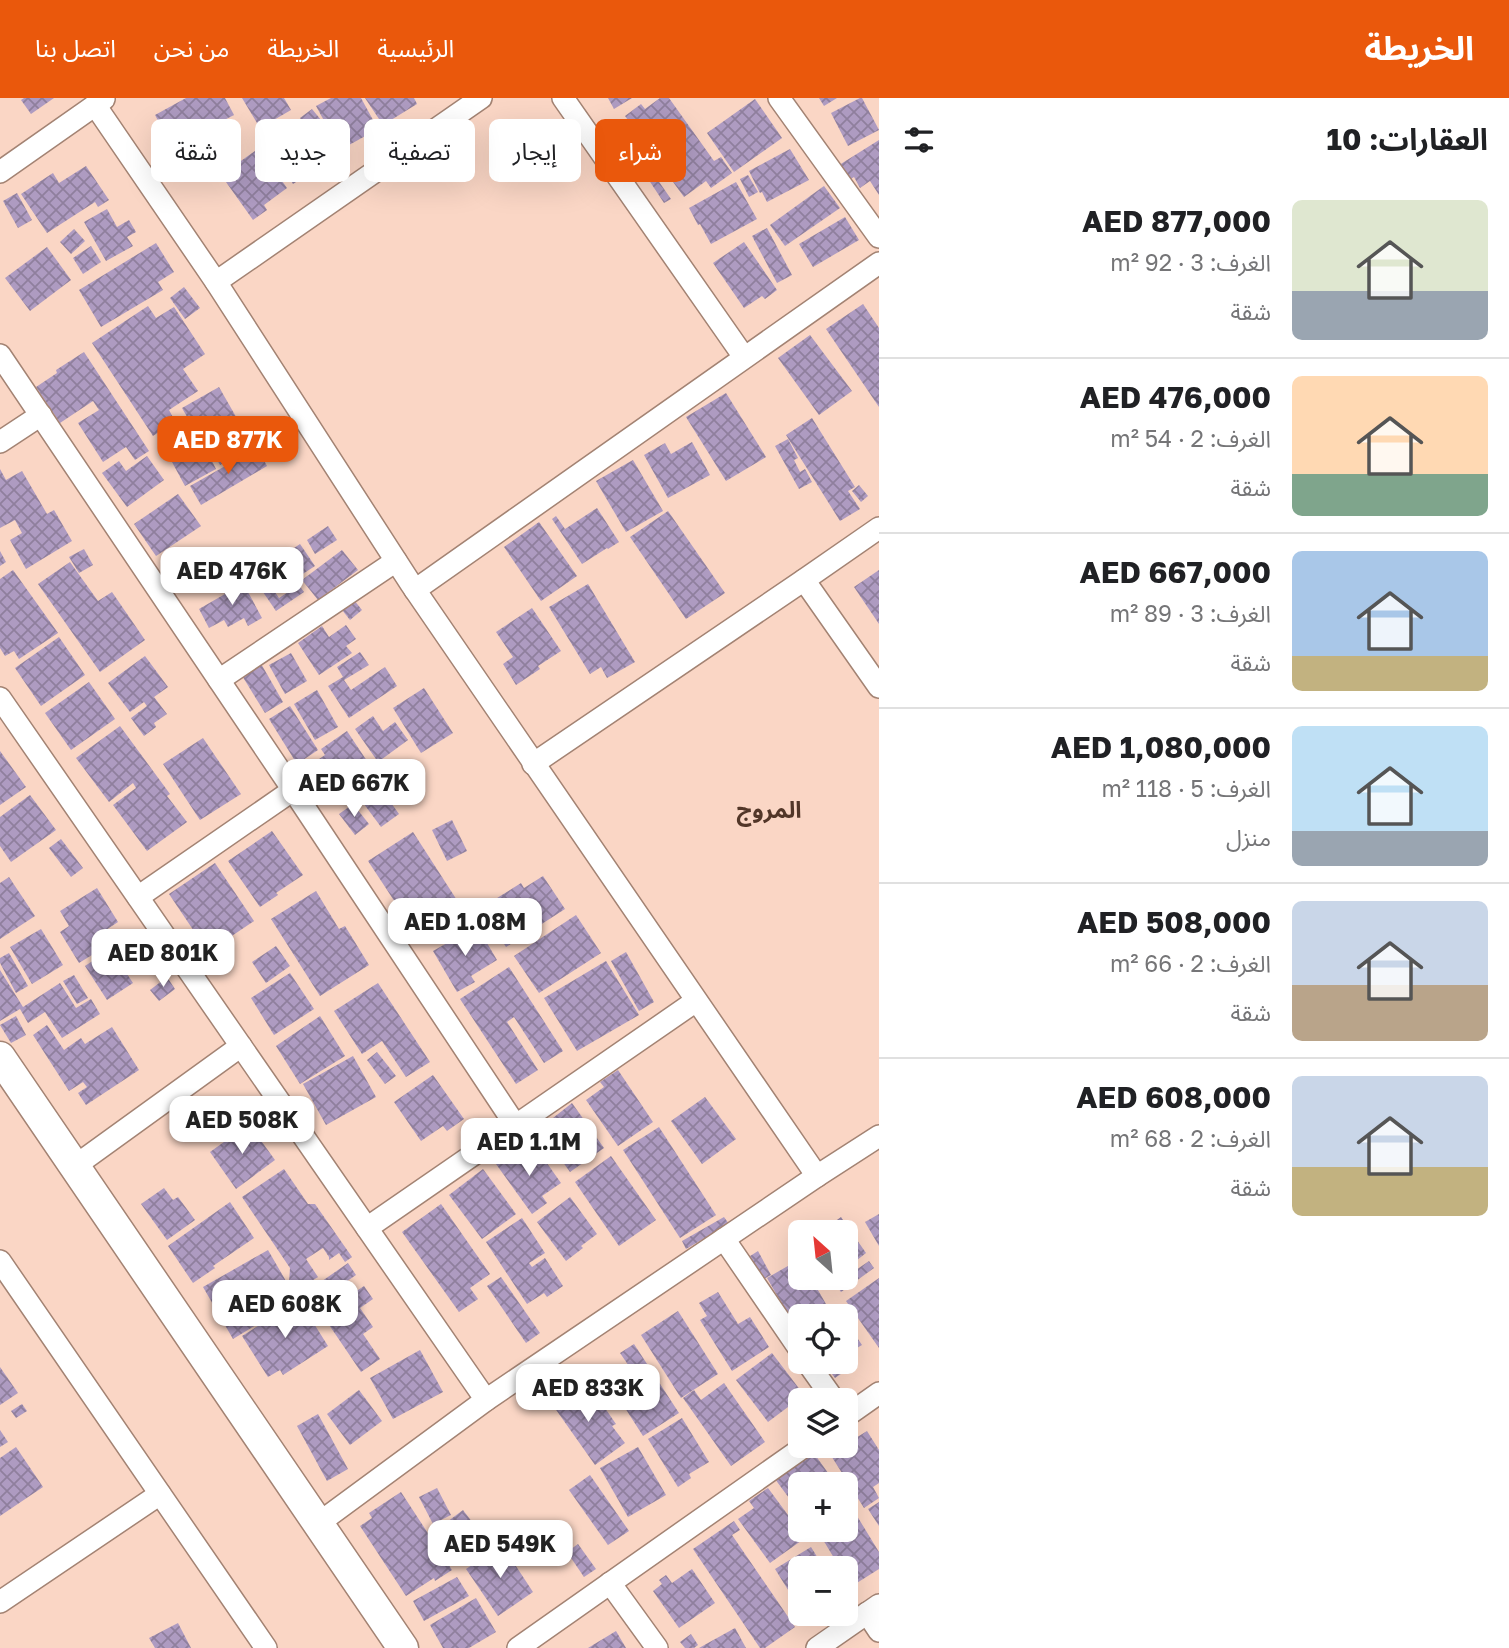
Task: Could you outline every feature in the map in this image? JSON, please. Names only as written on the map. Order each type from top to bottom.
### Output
[{"type":"street","points":[[216,282],[481,98]]},
{"type":"street","points":[[563,98],[744,358]]},
{"type":"street","points":[[779,98],[879,237]]},
{"type":"street","points":[[0,173],[99,102],[415,590],[817,1176]]},
{"type":"street","points":[[415,590],[879,263]]},
{"type":"street","points":[[0,355],[516,1126]]},
{"type":"street","points":[[0,442],[41,415]]},
{"type":"street","points":[[533,764],[879,528]]},
{"type":"street","points":[[219,680],[396,561]]},
{"type":"street","points":[[804,580],[879,687]]},
{"type":"street","points":[[0,698],[486,1400]]},
{"type":"street","points":[[138,897],[293,790]]},
{"type":"street","points":[[367,1228],[696,1001]]},
{"type":"street","points":[[75,1166],[241,1046]]},
{"type":"street","points":[[0,1057],[403,1648]]},
{"type":"street","points":[[318,1523],[486,1400],[879,1136]]},
{"type":"street","points":[[724,1239],[788,1332]]},
{"type":"street","points":[[0,1261],[266,1648]]},
{"type":"street","points":[[858,1408],[879,1393]]},
{"type":"street","points":[[518,1648],[788,1458]]},
{"type":"street","points":[[0,1602],[160,1494]]},
{"type":"street","points":[[610,1583],[657,1648]]},
{"type":"street","points":[[817,1648],[873,1609],[879,1632]]},
{"type":"building","points":[[54,98],[31,114],[21,100]]},
{"type":"building","points":[[186,98],[225,98],[234,115],[226,119],[157,119],[155,115]]},
{"type":"building","points":[[242,98],[284,98],[291,110],[276,119],[255,120]]},
{"type":"building","points":[[331,98],[361,98],[373,119],[364,119],[364,137],[350,144],[350,119],[323,119],[316,106]]},
{"type":"building","points":[[365,98],[414,98],[417,104],[393,119],[379,119]]},
{"type":"building","points":[[608,98],[632,98],[614,109]]},
{"type":"building","points":[[660,98],[669,98],[684,119],[627,119],[625,116],[641,104],[645,109]]},
{"type":"building","points":[[819,98],[837,98],[824,106]]},
{"type":"building","points":[[860,98],[879,130],[848,146],[831,113]]},
{"type":"building","points":[[755,99],[782,138],[734,172],[707,133]]},
{"type":"building","points":[[312,109],[320,119],[301,119]]},
{"type":"building","points":[[686,122],[714,161],[721,157],[732,173],[711,188],[706,181],[684,197],[673,182],[686,182]]},
{"type":"building","points":[[879,140],[879,195],[870,181],[860,188],[854,177],[846,182],[836,167]]},
{"type":"building","points":[[790,149],[809,180],[767,202],[749,171]]},
{"type":"building","points":[[255,151],[255,182],[283,182],[287,188],[264,205],[267,210],[253,220],[226,182],[241,182],[241,161]]},
{"type":"building","points":[[86,166],[109,200],[98,207],[95,202],[47,233],[21,194],[53,173],[59,183]]},
{"type":"building","points":[[748,175],[758,192],[749,197],[740,179]]},
{"type":"building","points":[[650,182],[659,182],[671,199],[664,203]]},
{"type":"building","points":[[736,182],[757,219],[711,244],[689,208]]},
{"type":"building","points":[[824,186],[840,208],[785,246],[770,225]]},
{"type":"building","points":[[17,193],[32,220],[18,228],[3,201]]},
{"type":"building","points":[[107,209],[117,227],[129,220],[136,232],[127,237],[133,246],[106,261],[84,222]]},
{"type":"building","points":[[845,217],[859,240],[813,267],[799,244]]},
{"type":"building","points":[[767,228],[792,275],[777,283],[752,236]]},
{"type":"building","points":[[74,229],[85,241],[71,254],[60,242]]},
{"type":"building","points":[[744,242],[777,290],[765,299],[762,296],[744,308],[713,263]]},
{"type":"building","points":[[156,243],[174,272],[158,282],[163,290],[101,327],[79,290]]},
{"type":"building","points":[[91,246],[101,262],[83,274],[73,258]]},
{"type":"building","points":[[47,247],[71,280],[30,311],[5,278]]},
{"type":"building","points":[[184,287],[200,308],[185,319],[170,298]]},
{"type":"building","points":[[863,304],[879,328],[879,407],[826,329]]},
{"type":"building","points":[[148,306],[156,318],[174,307],[205,354],[183,369],[198,391],[169,410],[175,421],[153,436],[92,343]]},
{"type":"building","points":[[810,335],[852,391],[819,415],[778,358]]},
{"type":"building","points":[[84,352],[149,451],[135,460],[126,447],[103,462],[78,423],[99,410],[93,401],[60,423],[36,387]]},
{"type":"building","points":[[219,387],[239,422],[202,443],[182,408]]},
{"type":"building","points":[[726,393],[766,457],[726,481],[686,417]]},
{"type":"building","points":[[812,418],[855,487],[848,491],[860,509],[840,521],[786,435]]},
{"type":"building","points":[[182,425],[201,459],[209,455],[216,469],[185,486],[159,438]]},
{"type":"building","points":[[250,437],[255,446],[220,465],[212,451],[230,442],[232,446]]},
{"type":"building","points":[[788,439],[798,458],[794,460],[800,472],[805,469],[812,482],[799,489],[775,446]]},
{"type":"building","points":[[692,442],[710,475],[668,498],[644,455],[665,443],[671,454]]},
{"type":"building","points":[[257,448],[267,466],[201,505],[190,486]]},
{"type":"building","points":[[147,456],[164,480],[127,507],[102,473],[119,461],[126,471]]},
{"type":"building","points":[[633,460],[663,511],[626,532],[596,481]]},
{"type":"building","points":[[0,469],[6,480],[22,471],[47,514],[54,510],[72,541],[26,569],[10,540],[22,533],[15,520],[0,528]]},
{"type":"building","points":[[859,485],[868,496],[861,502],[852,491]]},
{"type":"building","points":[[178,494],[201,526],[156,556],[134,524]]},
{"type":"building","points":[[597,508],[619,542],[582,564],[552,519],[556,516],[565,529]]},
{"type":"building","points":[[668,511],[725,593],[686,619],[630,537]]},
{"type":"building","points":[[539,522],[577,576],[541,601],[504,547]]},
{"type":"building","points":[[328,526],[337,540],[315,554],[307,540]]},
{"type":"building","points":[[300,544],[315,566],[275,592],[279,598],[299,585],[304,592],[276,611],[252,576]]},
{"type":"building","points":[[84,549],[93,565],[79,573],[69,557]]},
{"type":"building","points":[[342,550],[358,570],[318,600],[302,580]]},
{"type":"building","points":[[0,551],[6,562],[0,566]]},
{"type":"building","points":[[70,562],[98,601],[112,592],[145,640],[100,672],[38,584]]},
{"type":"building","points":[[13,570],[58,633],[19,659],[14,651],[5,656],[0,648],[0,579]]},
{"type":"building","points":[[879,570],[879,624],[854,587]]},
{"type":"building","points":[[241,579],[262,618],[248,626],[244,618],[228,627],[224,620],[209,628],[199,609],[225,594],[222,590]]},
{"type":"building","points":[[588,584],[635,662],[607,678],[601,667],[590,674],[549,607]]},
{"type":"building","points":[[354,600],[362,610],[350,620],[342,610]]},
{"type":"building","points":[[532,608],[561,651],[516,685],[503,664],[513,657],[496,632]]},
{"type":"building","points":[[346,625],[356,639],[346,646],[352,653],[319,675],[298,643],[322,626],[329,637]]},
{"type":"building","points":[[59,637],[85,675],[41,706],[15,668]]},
{"type":"building","points":[[360,652],[369,665],[344,680],[351,690],[385,667],[397,686],[349,718],[328,686],[343,677],[337,667]]},
{"type":"building","points":[[291,653],[307,681],[285,694],[269,665]]},
{"type":"building","points":[[145,656],[168,687],[154,697],[167,714],[154,723],[156,727],[144,736],[131,718],[147,706],[144,702],[130,712],[108,683]]},
{"type":"building","points":[[260,662],[283,702],[265,713],[241,674]]},
{"type":"building","points":[[89,682],[115,719],[71,750],[45,713]]},
{"type":"building","points":[[424,688],[453,733],[421,753],[393,708]]},
{"type":"building","points":[[317,690],[338,727],[315,740],[294,704]]},
{"type":"building","points":[[290,706],[318,750],[297,764],[269,719]]},
{"type":"building","points":[[373,716],[383,731],[395,722],[408,740],[378,762],[355,729]]},
{"type":"building","points":[[120,726],[187,822],[147,851],[113,805],[136,788],[133,783],[109,802],[76,758]]},
{"type":"building","points":[[347,731],[373,770],[353,783],[346,772],[332,782],[334,786],[345,779],[349,784],[321,803],[300,772],[325,755],[321,749]]},
{"type":"building","points":[[203,738],[241,794],[200,820],[163,764]]},
{"type":"building","points":[[0,751],[26,787],[0,805]]},
{"type":"building","points":[[376,782],[399,814],[381,827],[358,796]]},
{"type":"building","points":[[30,795],[56,830],[11,862],[0,846],[0,817]]},
{"type":"building","points":[[353,804],[369,824],[355,835],[339,814]]},
{"type":"building","points":[[452,820],[467,851],[447,861],[432,830]]},
{"type":"building","points":[[272,831],[303,875],[260,907],[228,861]]},
{"type":"building","points":[[413,832],[462,908],[418,937],[368,861]]},
{"type":"building","points":[[61,839],[83,868],[71,877],[49,848]]},
{"type":"building","points":[[215,863],[254,921],[208,952],[169,894]]},
{"type":"building","points":[[543,876],[565,909],[506,947],[481,908],[521,883],[524,888]]},
{"type":"building","points":[[9,877],[35,916],[0,939],[0,883]]},
{"type":"building","points":[[97,888],[118,922],[106,930],[113,942],[79,963],[60,932],[69,926],[60,911]]},
{"type":"building","points":[[316,891],[339,929],[345,926],[369,965],[320,996],[271,919]]},
{"type":"building","points":[[576,915],[601,953],[539,993],[514,956]]},
{"type":"building","points":[[477,926],[497,960],[471,976],[475,982],[457,992],[433,951]]},
{"type":"building","points":[[41,929],[63,965],[32,984],[10,947]]},
{"type":"building","points":[[124,940],[135,956],[121,965],[133,983],[107,1000],[85,966]]},
{"type":"building","points":[[276,946],[290,966],[266,983],[252,962]]},
{"type":"building","points":[[626,952],[654,1002],[639,1011],[611,961]]},
{"type":"building","points":[[9,953],[28,986],[16,993],[0,963],[0,958]]},
{"type":"building","points":[[606,961],[639,1015],[577,1051],[544,998]]},
{"type":"building","points":[[509,967],[563,1051],[544,1063],[514,1017],[507,1022],[538,1070],[516,1084],[460,999]]},
{"type":"building","points":[[0,970],[23,1007],[60,983],[76,1008],[91,999],[100,1014],[62,1038],[45,1012],[28,1023],[20,1009],[0,1021]]},
{"type":"building","points":[[290,973],[314,1009],[274,1035],[251,998]]},
{"type":"building","points":[[74,975],[88,998],[77,1004],[63,981]]},
{"type":"building","points":[[167,977],[175,989],[159,1001],[150,990]]},
{"type":"building","points":[[378,983],[430,1062],[406,1077],[382,1041],[362,1054],[334,1011]]},
{"type":"building","points":[[16,1016],[26,1035],[11,1043],[0,1025]]},
{"type":"building","points":[[320,1016],[345,1056],[300,1084],[276,1046]]},
{"type":"building","points":[[47,1025],[64,1050],[81,1038],[85,1044],[112,1027],[139,1070],[86,1105],[78,1093],[87,1087],[83,1082],[69,1091],[33,1035]]},
{"type":"building","points":[[377,1052],[396,1076],[385,1084],[367,1060]]},
{"type":"building","points":[[353,1056],[376,1097],[326,1125],[303,1084]]},
{"type":"building","points":[[618,1070],[653,1122],[618,1146],[586,1100],[604,1087],[600,1082]]},
{"type":"building","points":[[433,1075],[464,1119],[447,1131],[443,1126],[421,1141],[394,1102]]},
{"type":"building","points":[[705,1097],[736,1139],[702,1164],[671,1121]]},
{"type":"building","points":[[572,1103],[604,1148],[570,1172],[539,1129]]},
{"type":"building","points":[[249,1124],[275,1160],[236,1189],[210,1152]]},
{"type":"building","points":[[659,1127],[716,1215],[680,1238],[623,1150]]},
{"type":"building","points":[[518,1149],[527,1162],[539,1152],[561,1183],[542,1196],[547,1203],[532,1214],[496,1164]]},
{"type":"building","points":[[611,1156],[656,1220],[619,1246],[575,1182]]},
{"type":"building","points":[[284,1169],[308,1204],[315,1204],[352,1257],[345,1262],[339,1253],[329,1260],[323,1248],[306,1259],[318,1277],[305,1285],[315,1286],[348,1263],[356,1275],[340,1286],[339,1297],[346,1298],[364,1286],[373,1299],[360,1308],[373,1327],[363,1334],[380,1359],[361,1372],[300,1282],[289,1282],[290,1268],[242,1197]]},
{"type":"building","points":[[483,1169],[516,1214],[482,1239],[449,1195]]},
{"type":"building","points":[[164,1188],[173,1200],[178,1197],[195,1220],[167,1240],[141,1204]]},
{"type":"building","points":[[570,1197],[597,1234],[566,1261],[537,1222]]},
{"type":"building","points":[[230,1202],[254,1238],[193,1283],[168,1246]]},
{"type":"building","points":[[441,1204],[490,1274],[470,1288],[478,1299],[459,1312],[402,1232]]},
{"type":"building","points":[[879,1214],[879,1246],[865,1222]]},
{"type":"building","points":[[724,1217],[729,1224],[686,1249],[682,1241]]},
{"type":"building","points":[[522,1218],[545,1253],[529,1263],[532,1267],[545,1258],[563,1286],[547,1297],[544,1293],[527,1304],[486,1242]]},
{"type":"building","points":[[858,1241],[866,1253],[858,1259]]},
{"type":"building","points":[[268,1250],[290,1288],[268,1300],[270,1303],[251,1314],[256,1325],[233,1339],[203,1287]]},
{"type":"building","points":[[758,1251],[771,1275],[760,1281],[747,1258]]},
{"type":"building","points":[[869,1261],[874,1268],[858,1280],[858,1269]]},
{"type":"building","points":[[788,1266],[788,1290],[818,1290],[826,1304],[788,1304],[788,1314],[767,1278]]},
{"type":"building","points":[[501,1277],[540,1333],[526,1343],[487,1286]]},
{"type":"building","points":[[879,1278],[879,1348],[858,1318],[858,1304],[848,1304],[846,1301]]},
{"type":"building","points":[[718,1292],[738,1324],[750,1317],[769,1347],[732,1371],[700,1320],[707,1316],[699,1303]]},
{"type":"building","points":[[299,1300],[328,1346],[283,1375],[280,1370],[268,1377],[242,1336]]},
{"type":"building","points":[[678,1311],[718,1374],[681,1398],[641,1335]]},
{"type":"building","points":[[634,1344],[679,1413],[643,1436],[611,1386],[633,1372],[620,1353]]},
{"type":"building","points":[[420,1350],[443,1392],[393,1419],[370,1378]]},
{"type":"building","points":[[772,1353],[799,1388],[788,1388],[788,1407],[768,1422],[736,1380]]},
{"type":"building","points":[[0,1367],[18,1393],[0,1405]]},
{"type":"building","points":[[724,1383],[765,1442],[731,1466],[683,1398],[694,1390],[701,1400]]},
{"type":"building","points":[[565,1384],[583,1409],[598,1398],[616,1424],[612,1426],[625,1443],[595,1465],[547,1397]]},
{"type":"building","points":[[359,1390],[382,1421],[350,1445],[327,1414]]},
{"type":"building","points":[[22,1404],[27,1411],[16,1418],[11,1411]]},
{"type":"building","points":[[318,1414],[348,1469],[327,1481],[297,1426]]},
{"type":"building","points":[[682,1418],[709,1462],[689,1474],[691,1478],[678,1487],[648,1439]]},
{"type":"building","points":[[0,1430],[8,1442],[0,1447]]},
{"type":"building","points":[[867,1431],[879,1450],[879,1483],[873,1487],[879,1498],[864,1508],[858,1498],[858,1472],[841,1472],[833,1458],[858,1458],[858,1437]]},
{"type":"building","points":[[16,1447],[43,1487],[0,1516],[0,1458]]},
{"type":"building","points":[[638,1447],[666,1495],[628,1517],[600,1468]]},
{"type":"building","points":[[805,1458],[817,1458],[827,1472],[788,1472],[788,1497],[775,1479]]},
{"type":"building","points":[[590,1475],[629,1531],[608,1545],[569,1490]]},
{"type":"building","points":[[437,1488],[451,1515],[433,1524],[419,1497]]},
{"type":"building","points":[[768,1488],[788,1515],[788,1542],[799,1542],[770,1563],[738,1519],[754,1508],[749,1501]]},
{"type":"building","points":[[401,1492],[452,1570],[406,1596],[360,1526],[372,1518],[369,1513]]},
{"type":"building","points":[[879,1502],[879,1526],[868,1509]]},
{"type":"building","points":[[463,1510],[485,1539],[460,1556],[439,1528]]},
{"type":"building","points":[[858,1518],[879,1552],[879,1569],[858,1582],[858,1556],[833,1556],[824,1542],[858,1542]]},
{"type":"building","points":[[734,1521],[740,1530],[732,1535],[788,1617],[788,1626],[795,1627],[765,1648],[760,1648],[693,1549]]},
{"type":"building","points":[[578,1544],[596,1569],[584,1577],[567,1552]]},
{"type":"building","points":[[502,1545],[533,1592],[498,1616],[466,1569]]},
{"type":"building","points":[[811,1547],[817,1556],[796,1556]]},
{"type":"building","points":[[788,1561],[788,1590],[775,1569]]},
{"type":"building","points":[[692,1569],[715,1603],[679,1628],[653,1591],[662,1584],[659,1580],[666,1575],[672,1583]]},
{"type":"building","points":[[457,1577],[469,1596],[424,1621],[413,1601]]},
{"type":"building","points":[[476,1598],[496,1632],[469,1648],[443,1648],[430,1625]]},
{"type":"building","points":[[178,1623],[191,1648],[155,1648],[149,1638]]},
{"type":"building","points":[[735,1628],[746,1648],[699,1648]]},
{"type":"building","points":[[616,1631],[626,1648],[588,1648]]},
{"type":"building","points":[[691,1634],[698,1645],[685,1648],[680,1642]]},
{"type":"district","name":"المروج","points":[[769,810]]}]
